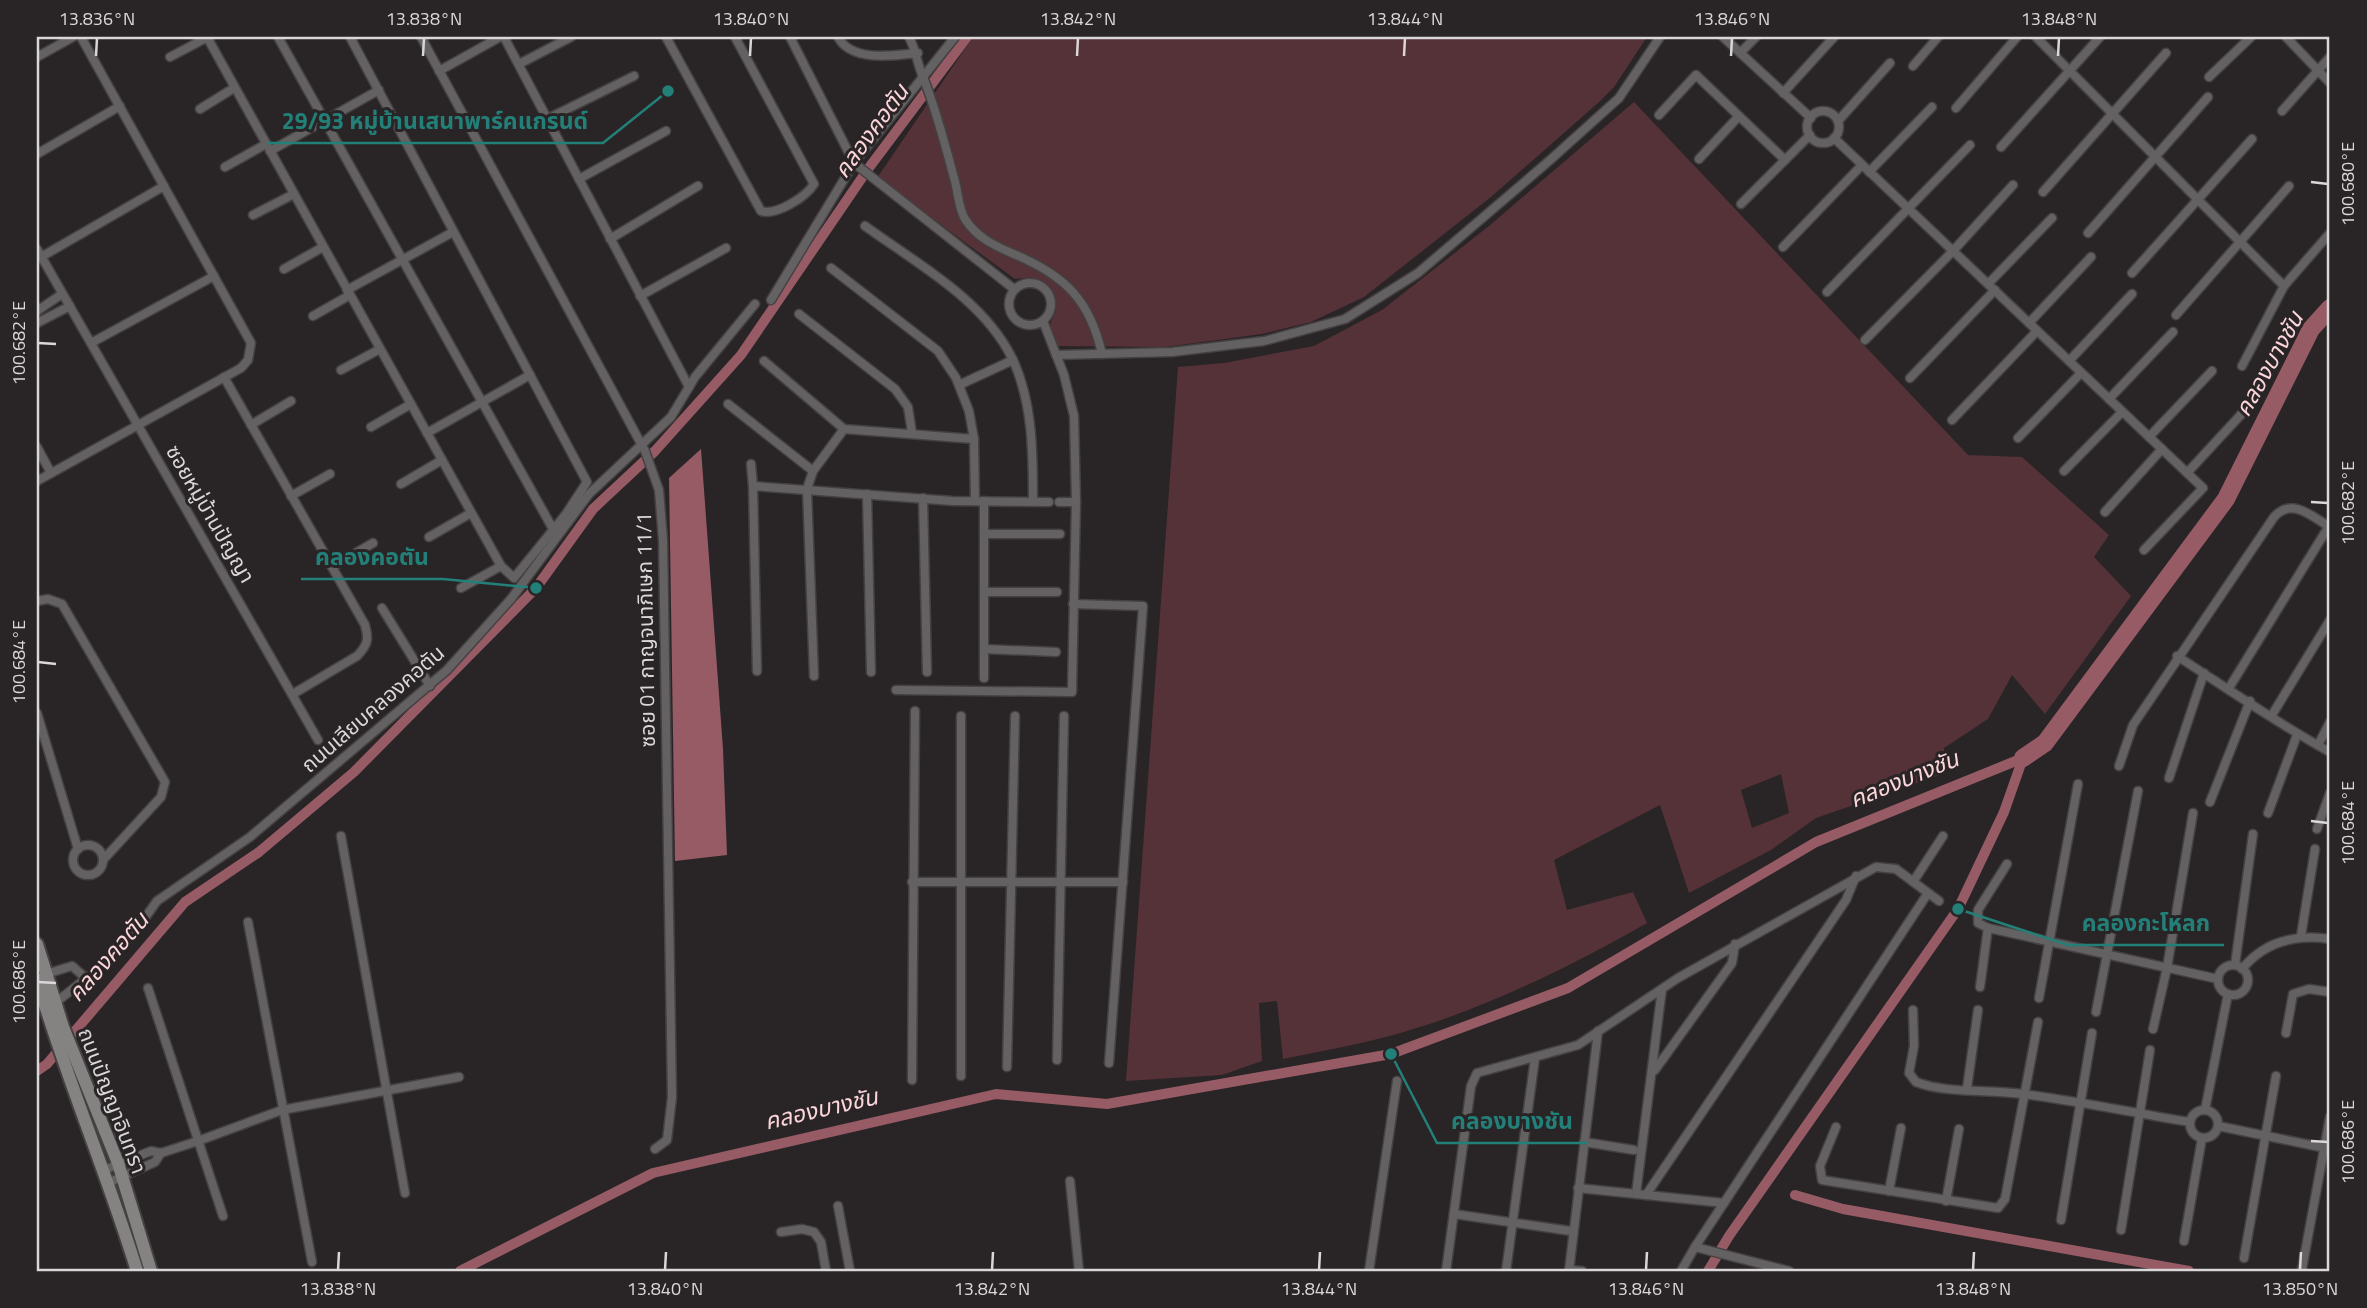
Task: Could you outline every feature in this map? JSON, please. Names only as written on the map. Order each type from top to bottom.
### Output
[{"type":"main road","name":"ถนนปัญญาอินทรา","points":[[37,944],[54,1039],[104,1170],[137,1271]]},
{"type":"main road","name":"ถนนปัญญาอินทรา","points":[[41,977],[55,1003],[118,1163],[151,1271]]},
{"type":"street","points":[[37,57],[73,37]]},
{"type":"street","points":[[37,481],[224,377],[248,360],[251,343],[81,37]]},
{"type":"street","points":[[170,57],[207,37],[501,566],[510,578],[515,577],[587,482],[349,37]]},
{"type":"street","points":[[278,37],[553,529]]},
{"type":"street","name":"ซอย 01 กาญจนาภิเษก 11/1","points":[[421,37],[644,448],[662,507],[672,1030],[670,1126],[667,1140],[655,1149]]},
{"type":"street","points":[[439,71],[502,37],[549,118],[689,387]]},
{"type":"street","points":[[519,64],[571,37]]},
{"type":"street","points":[[666,37],[761,211],[770,212],[793,201],[814,184],[735,37]]},
{"type":"street","points":[[790,37],[856,165],[875,183],[1014,289]]},
{"type":"street","points":[[838,37],[844,47],[861,53],[895,56],[918,53]]},
{"type":"street","points":[[909,37],[918,53],[924,79],[932,97],[963,216],[977,236],[1043,267],[1067,286],[1088,311],[1096,328],[1102,354]]},
{"type":"street","points":[[771,299],[856,165],[955,37]]},
{"type":"street","points":[[1056,355],[1172,352],[1264,341],[1333,325],[1345,319],[1422,270],[1549,161],[1619,98],[1660,37]]},
{"type":"street","points":[[1723,37],[1811,118]]},
{"type":"street","points":[[1740,52],[1755,37]]},
{"type":"street","points":[[1783,93],[1834,37]]},
{"type":"street","points":[[1913,66],[1938,37]]},
{"type":"street","points":[[1956,108],[2017,37]]},
{"type":"street","points":[[2036,37],[2284,286]]},
{"type":"street","points":[[2001,147],[2100,37]]},
{"type":"street","points":[[2209,77],[2251,37]]},
{"type":"street","points":[[2286,37],[2330,83]]},
{"type":"street","points":[[2043,191],[2110,112],[2166,53]]},
{"type":"street","points":[[2282,111],[2330,57]]},
{"type":"street","points":[[1838,121],[1826,112],[1816,113],[1808,125],[1810,135],[1822,143],[1834,138],[1838,132],[1838,121],[1890,63]]},
{"type":"street","points":[[1659,115],[1696,75],[1784,160]]},
{"type":"street","points":[[549,118],[634,76]]},
{"type":"street","points":[[200,109],[234,88]]},
{"type":"street","points":[[225,167],[326,122],[379,90]]},
{"type":"street","points":[[2088,233],[2208,97]]},
{"type":"street","points":[[37,154],[120,106]]},
{"type":"street","points":[[1783,247],[1932,107]]},
{"type":"street","points":[[1699,159],[1739,116]]},
{"type":"street","points":[[579,179],[666,131]]},
{"type":"street","points":[[1741,204],[1810,135]]},
{"type":"street","points":[[1834,138],[2203,488],[2144,550]]},
{"type":"street","points":[[2132,273],[2196,198],[2252,139]]},
{"type":"street","points":[[1827,292],[1970,145]]},
{"type":"street","points":[[610,239],[698,186]]},
{"type":"street","points":[[1865,340],[2014,186]]},
{"type":"street","points":[[2176,316],[2289,186]]},
{"type":"street","points":[[39,253],[164,187]]},
{"type":"street","points":[[253,215],[294,194]]},
{"type":"street","points":[[1910,378],[2052,218]]},
{"type":"street","points":[[865,226],[965,299],[997,334],[1013,360],[1033,439],[1033,501]]},
{"type":"street","points":[[313,316],[402,259],[453,232]]},
{"type":"street","points":[[2242,366],[2284,286],[2330,233]]},
{"type":"street","points":[[284,269],[323,247]]},
{"type":"street","points":[[640,296],[726,248]]},
{"type":"street","name":"ซอยหมู่บ้านปัญญา","points":[[39,253],[318,740]]},
{"type":"street","points":[[2029,323],[2091,257]]},
{"type":"street","points":[[831,268],[937,351],[959,385],[974,439],[984,534],[984,678]]},
{"type":"street","points":[[91,343],[214,276]]},
{"type":"street","points":[[1024,283],[1036,283],[1046,290],[1051,300],[1050,312],[1043,321],[1034,325],[1017,321],[1008,306],[1014,289],[1024,283]]},
{"type":"street","points":[[37,311],[62,294]]},
{"type":"street","points":[[2069,361],[2132,294]]},
{"type":"street","name":"ถนนเลียบคลองคอตัน","points":[[55,1003],[88,980],[135,932],[157,901],[250,837],[430,686],[511,599],[589,494],[644,448],[671,417],[689,387],[755,304]]},
{"type":"street","points":[[37,323],[70,306]]},
{"type":"street","points":[[799,314],[895,389],[908,407],[912,433]]},
{"type":"street","points":[[895,690],[1072,692],[1076,502],[1074,416],[1043,321]]},
{"type":"street","points":[[1952,421],[2037,331]]},
{"type":"street","points":[[2109,399],[2173,332]]},
{"type":"street","points":[[341,370],[380,349]]},
{"type":"street","points":[[764,360],[844,429],[974,439]]},
{"type":"street","points":[[959,385],[1013,360]]},
{"type":"street","points":[[2149,437],[2212,371]]},
{"type":"street","points":[[2018,438],[2081,373]]},
{"type":"street","points":[[427,433],[481,400],[530,375]]},
{"type":"street","points":[[224,377],[365,625],[368,638],[366,647],[357,656],[293,694]]},
{"type":"street","points":[[251,425],[291,401]]},
{"type":"street","points":[[371,427],[411,404]]},
{"type":"street","points":[[728,404],[813,471]]},
{"type":"street","points":[[2187,472],[2248,407]]},
{"type":"street","points":[[2064,471],[2122,412]]},
{"type":"street","points":[[814,676],[807,489],[813,471],[844,429]]},
{"type":"street","points":[[37,447],[51,473]]},
{"type":"street","points":[[2105,512],[2162,449]]},
{"type":"street","points":[[401,484],[442,460]]},
{"type":"street","points":[[751,464],[757,671]]},
{"type":"street","points":[[291,496],[330,474]]},
{"type":"street","points":[[752,486],[923,498],[1049,502]]},
{"type":"street","points":[[867,494],[871,672]]},
{"type":"street","points":[[923,498],[927,672]]},
{"type":"street","points":[[1059,502],[1076,502]]},
{"type":"street","points":[[2119,766],[2133,724],[2178,656],[2281,509],[2292,507],[2330,526],[2229,688]]},
{"type":"street","points":[[429,537],[471,513]]},
{"type":"street","points":[[984,534],[1060,534]]},
{"type":"street","points":[[332,567],[373,543]]},
{"type":"street","points":[[461,588],[501,566]]},
{"type":"street","points":[[984,592],[1056,592]]},
{"type":"street","points":[[37,601],[48,599],[62,604],[165,782],[162,797],[103,860],[96,872],[82,873],[73,862],[78,849],[37,713]]},
{"type":"street","points":[[1073,604],[1143,606],[1109,1063]]},
{"type":"street","points":[[382,608],[430,686]]},
{"type":"street","points":[[2272,715],[2330,620]]},
{"type":"street","points":[[984,649],[1056,652]]},
{"type":"street","points":[[2178,656],[2272,715],[2297,734],[2330,752]]},
{"type":"street","points":[[2169,778],[2204,673]]},
{"type":"street","points":[[2210,802],[2250,701]]},
{"type":"street","points":[[912,1080],[915,711]]},
{"type":"street","points":[[961,716],[961,1076]]},
{"type":"street","points":[[1007,1067],[1015,716]]},
{"type":"street","points":[[1057,1060],[1064,716]]},
{"type":"street","points":[[2318,746],[2330,722]]},
{"type":"street","points":[[2269,813],[2297,734]]},
{"type":"street","points":[[2039,998],[2078,784]]},
{"type":"street","points":[[2096,1012],[2138,791]]},
{"type":"street","points":[[2317,829],[2330,793]]},
{"type":"street","points":[[2153,1029],[2167,968],[2193,813]]},
{"type":"street","points":[[2253,834],[2239,967],[2247,977],[2245,987],[2238,994],[2228,994],[2222,990],[2218,979],[2221,970],[2239,967],[2270,946],[2301,936],[2330,939]]},
{"type":"street","points":[[341,836],[405,1193]]},
{"type":"street","points":[[1913,882],[1943,836]]},
{"type":"street","points":[[78,849],[91,845],[99,850],[103,860]]},
{"type":"street","points":[[2301,936],[2315,849]]},
{"type":"street","points":[[2007,864],[1975,915],[1978,923],[1988,929],[2218,979]]},
{"type":"street","points":[[1446,1271],[1474,1077],[1480,1072],[1578,1045],[1735,944],[1856,876],[1884,865],[1896,869],[1939,901]]},
{"type":"street","points":[[1646,1195],[1846,900],[1856,876]]},
{"type":"street","points":[[912,882],[1124,882]]},
{"type":"street","points":[[1681,1271],[1700,1248],[1724,1203],[1928,893]]},
{"type":"street","points":[[248,922],[312,1262]]},
{"type":"street","points":[[1980,988],[1988,929]]},
{"type":"street","points":[[1654,1071],[1732,963],[1735,944]]},
{"type":"street","points":[[41,977],[72,966],[88,980]]},
{"type":"street","points":[[148,988],[223,1216]]},
{"type":"street","points":[[1636,1194],[1654,1071],[1662,989]]},
{"type":"street","points":[[2286,1033],[2293,994],[2309,989],[2330,992]]},
{"type":"street","points":[[2205,1110],[2228,994]]},
{"type":"street","points":[[1913,1010],[1912,1079],[1933,1088],[1966,1088],[2024,1094],[2190,1122]]},
{"type":"street","points":[[1966,1088],[1978,1010]]},
{"type":"street","points":[[1836,1127],[1821,1166],[1820,1178],[1991,1209],[2004,1202],[2038,1022]]},
{"type":"street","points":[[1582,1271],[1569,1270],[1571,1231],[1598,1031]]},
{"type":"street","points":[[2061,1220],[2092,1033]]},
{"type":"street","points":[[2121,1230],[2150,1050]]},
{"type":"street","points":[[1506,1271],[1535,1058]]},
{"type":"street","points":[[2244,1258],[2276,1076]]},
{"type":"street","points":[[104,1170],[151,1151],[161,1153],[282,1110],[458,1077]]},
{"type":"street","points":[[1368,1271],[1397,1081]]},
{"type":"street","points":[[2205,1110],[2217,1117],[2218,1126],[2214,1134],[2202,1139],[2194,1135],[2190,1122],[2194,1115],[2205,1110]]},
{"type":"street","points":[[2302,1269],[2327,1149],[2330,1118]]},
{"type":"street","points":[[2218,1126],[2327,1149]]},
{"type":"street","points":[[1889,1191],[1901,1128]]},
{"type":"street","points":[[1946,1201],[1959,1129]]},
{"type":"street","points":[[2184,1241],[2202,1139]]},
{"type":"street","points":[[1584,1142],[1634,1150]]},
{"type":"street","points":[[108,1183],[155,1162],[161,1153]]},
{"type":"street","points":[[1070,1181],[1079,1271]]},
{"type":"street","points":[[1578,1188],[1724,1203]]},
{"type":"street","points":[[838,1206],[850,1271]]},
{"type":"street","points":[[1454,1214],[1571,1231]]},
{"type":"street","points":[[781,1232],[802,1229],[814,1232],[821,1242],[826,1271]]},
{"type":"street","points":[[1700,1248],[1789,1271]]},
{"type":"shaded area","points":[[973,37],[1647,37],[1614,87],[1598,103],[1491,197],[1364,297],[1311,322],[1262,334],[1165,347],[1055,346],[1050,327],[1056,300],[1050,287],[1031,278],[1015,279],[877,178]]},
{"type":"shaded area","points":[[1634,102],[1968,455],[2022,457],[2109,535],[2094,557],[2131,596],[2045,714],[2012,675],[1988,719],[1944,748],[1946,773],[1816,818],[1771,850],[1689,893],[1660,805],[1554,860],[1567,910],[1633,892],[1647,923],[1551,974],[1451,1017],[1417,1028],[1283,1059],[1277,1001],[1259,1003],[1262,1061],[1222,1075],[1126,1081],[1178,367],[1224,363],[1314,346],[1382,310],[1489,226]],"holes":[[[1781,774],[1789,813],[1752,828],[1741,790]]]},
{"type":"shaded area","points":[[701,449],[723,749],[727,855],[675,861],[669,478]]},
{"type":"waterway","name":"คลองคอตัน","points":[[37,1071],[47,1064],[185,902],[259,852],[354,772],[536,588],[593,509],[655,451],[741,355],[868,169],[967,37]]},
{"type":"waterway","name":"คลองบางชัน","points":[[2023,758],[2045,743],[2226,499],[2311,329],[2330,308]]},
{"type":"waterway","name":"คลองบางชัน","points":[[460,1271],[653,1173],[996,1094],[1107,1104],[1391,1054],[1568,988],[1816,842],[2023,758]]},
{"type":"waterway","points":[[1708,1271],[1729,1236],[1958,909],[2004,812],[2023,758]]},
{"type":"waterway","points":[[1795,1195],[1843,1209],[2189,1271]]},
{"type":"place","name":"29/93 หมู่บ้านเสนาพาร์คแกรนด์","points":[[668,91]]},
{"type":"place","name":"คลองคอตัน","points":[[536,588]]},
{"type":"place","name":"คลองกะโหลก","points":[[1958,909]]},
{"type":"place","name":"คลองบางชัน","points":[[1391,1054]]}]
